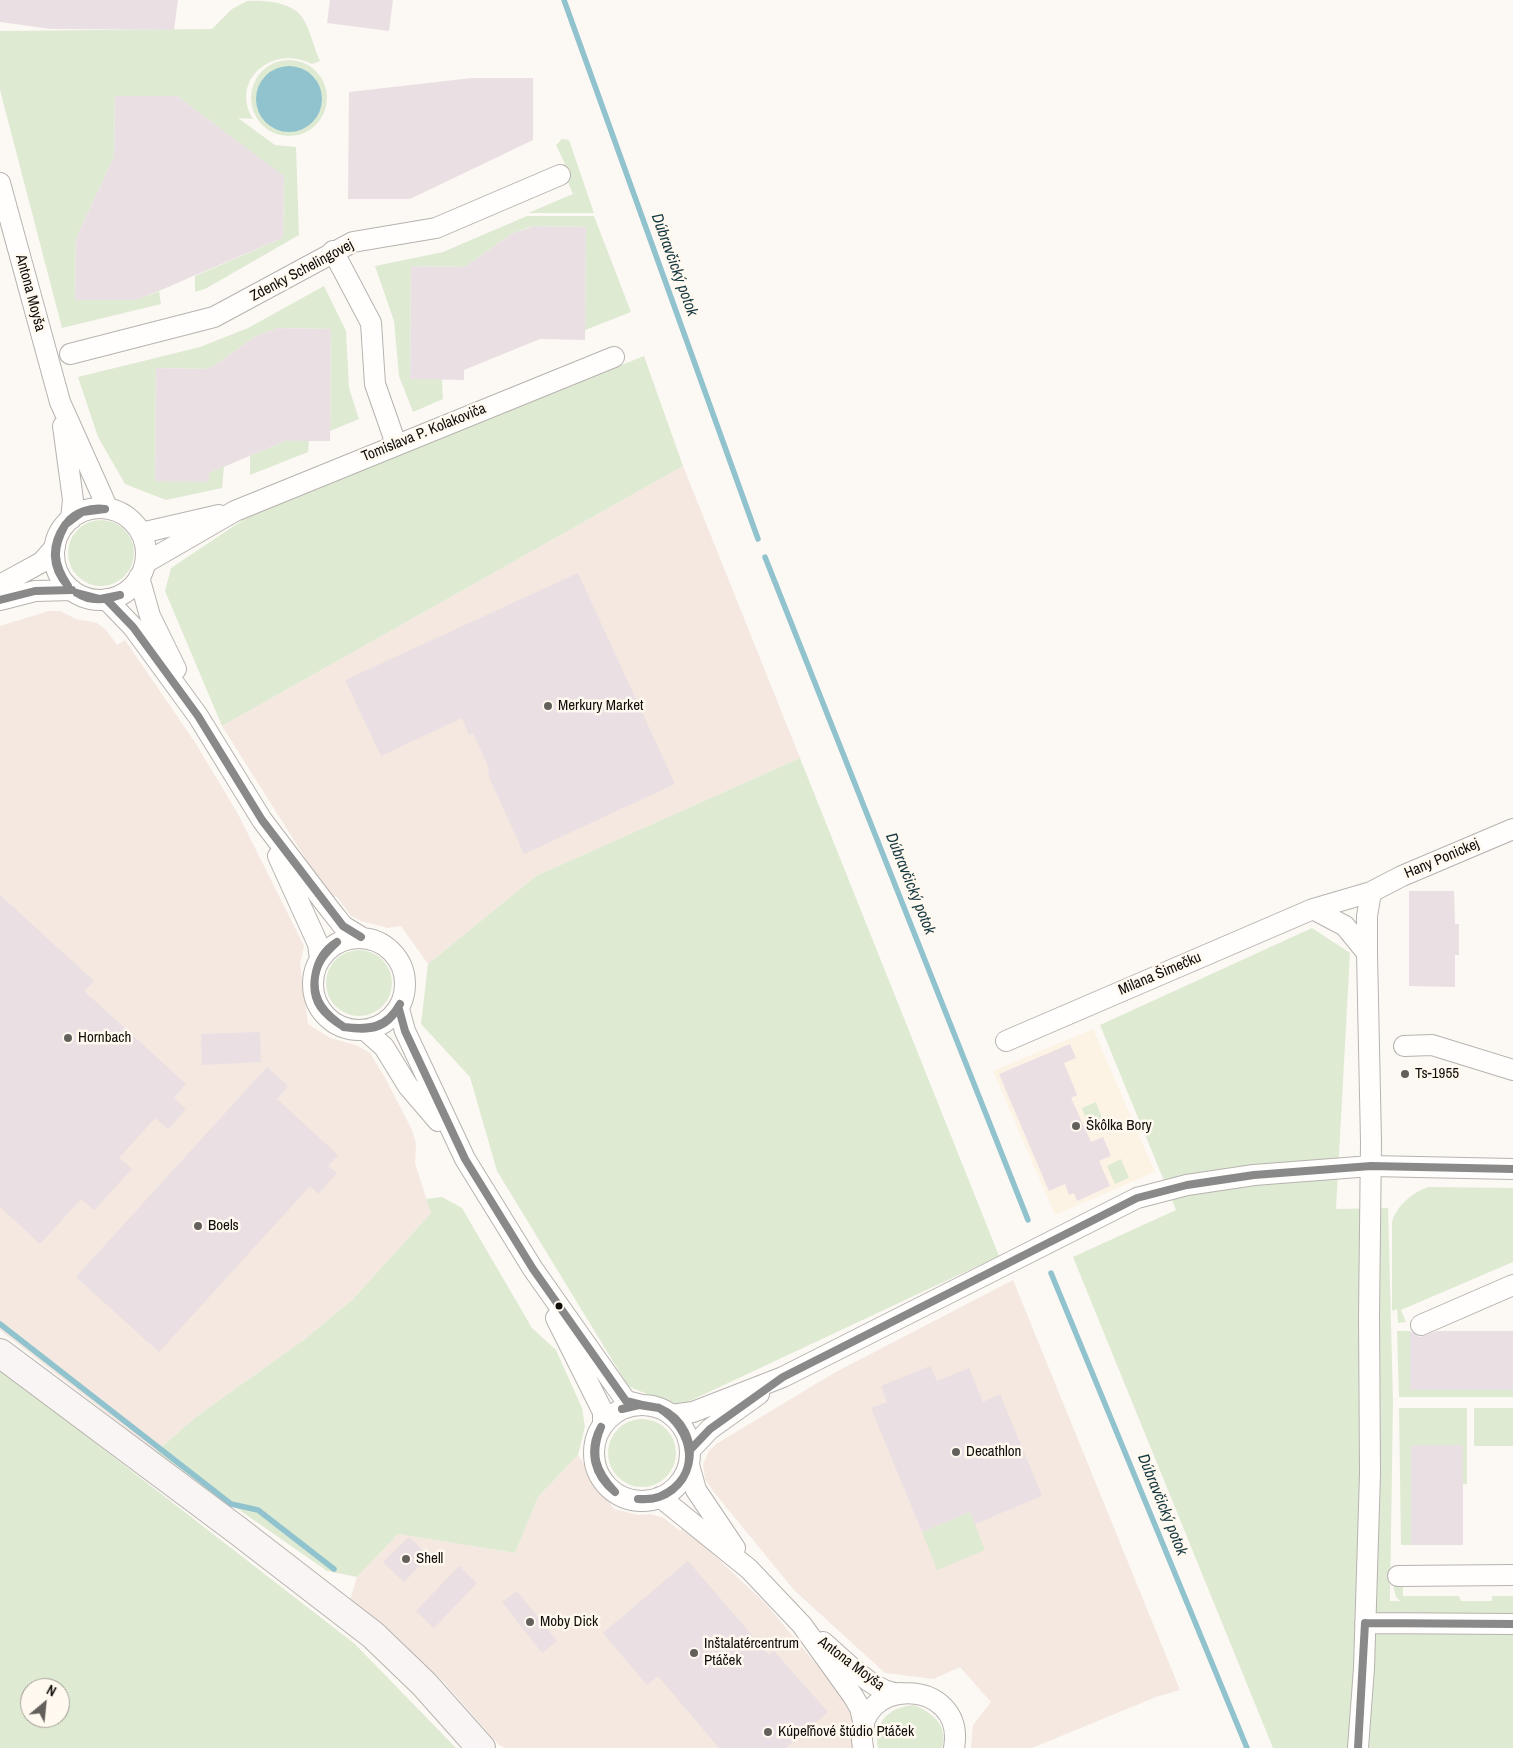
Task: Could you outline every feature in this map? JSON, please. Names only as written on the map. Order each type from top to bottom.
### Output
[{"type":"main road","points":[[0,1353],[245,1535],[374,1635],[424,1684],[480,1748]]},
{"type":"street","name":"Zdenky Schelingovej","points":[[70,354],[214,318],[333,251],[353,242],[436,228],[560,175]]},
{"type":"street","name":"Antona Moyša","points":[[0,183],[60,402],[73,500],[70,519]]},
{"type":"street","points":[[333,251],[370,323],[375,384],[396,444]]},
{"type":"street","name":"Tomislava P. Kolakoviča","points":[[141,533],[235,511],[614,357]]},
{"type":"street","name":"Antona Moyša","points":[[60,402],[108,509]]},
{"type":"street","points":[[142,570],[125,592],[106,599],[91,598],[72,590],[62,580],[56,568],[55,547],[60,531],[70,519],[88,510],[108,509],[128,517],[141,533],[146,549],[142,570],[150,616],[198,716]]},
{"type":"street","name":"Tomislava P. Kolakoviča","points":[[142,570],[235,511]]},
{"type":"street","points":[[0,585],[42,562],[55,547]]},
{"type":"street","points":[[0,600],[35,591],[72,590]]},
{"type":"street","points":[[106,599],[133,627],[198,716],[262,820],[343,926],[361,937],[384,944],[397,956],[402,964],[405,973],[406,990],[398,1009],[384,1023],[364,1030],[350,1029],[337,1024],[321,1010],[315,997],[312,979],[320,959],[338,942],[361,937]]},
{"type":"street","points":[[262,820],[318,944],[320,959]]},
{"type":"street","name":"Hany Ponickej","points":[[1372,892],[1402,876],[1513,829]]},
{"type":"street","points":[[1358,1748],[1365,1624],[1370,1474],[1369,1315],[1371,1166],[1367,953],[1368,916],[1372,892]]},
{"type":"street","name":"Milana Šimečku","points":[[1006,1041],[1313,909],[1372,892]]},
{"type":"street","points":[[1313,909],[1345,926],[1367,953]]},
{"type":"street","points":[[398,1009],[405,1031],[459,1147],[533,1269],[626,1400],[658,1407],[672,1415],[684,1430],[689,1457]]},
{"type":"street","points":[[364,1030],[384,1047],[408,1086],[459,1147]]},
{"type":"street","points":[[1404,1046],[1432,1045],[1513,1070]]},
{"type":"street","points":[[672,1415],[693,1412],[783,1377],[1137,1198],[1186,1185],[1254,1174],[1371,1166],[1513,1169]]},
{"type":"street","points":[[533,1269],[603,1412],[603,1424]]},
{"type":"street","points":[[1421,1325],[1513,1285]]},
{"type":"street","points":[[642,1405],[620,1409],[603,1424],[596,1437],[594,1453],[596,1468],[604,1482],[615,1492],[629,1499],[645,1501],[660,1497],[676,1487],[689,1457],[710,1429],[783,1377]]},
{"type":"street","name":"Antona Moyša","points":[[689,1457],[696,1490],[749,1568]]},
{"type":"street","name":"Antona Moyša","points":[[660,1497],[749,1568],[802,1625],[860,1708],[864,1724]]},
{"type":"street","points":[[1398,1576],[1513,1575]]},
{"type":"street","points":[[1365,1624],[1513,1624]]},
{"type":"street","name":"Antona Moyša","points":[[802,1625],[880,1688],[893,1694],[904,1692],[926,1695],[941,1706],[954,1728],[954,1748]]},
{"type":"street","points":[[863,1748],[864,1724],[871,1711],[882,1700],[904,1692]]},
{"type":"shaded area","points":[[683,466],[800,758],[536,876],[428,964],[401,926],[388,928],[361,921],[351,916],[336,896],[331,899],[222,726]]},
{"type":"shaded area","points":[[49,611],[60,611],[76,619],[97,623],[106,630],[117,645],[125,640],[196,744],[238,814],[304,946],[300,964],[308,1024],[330,1038],[356,1045],[370,1053],[412,1130],[416,1144],[415,1163],[431,1213],[353,1299],[305,1339],[197,1416],[156,1452],[0,1330],[0,626]]},
{"type":"shaded area","name":"Škôlka Bory","points":[[1093,1029],[1155,1172],[1055,1215],[993,1071]]},
{"type":"shaded area","points":[[1013,1280],[1180,1690],[1156,1697],[1032,1748],[971,1748],[973,1725],[991,1702],[960,1667],[934,1679],[885,1673],[794,1590],[713,1491],[705,1479],[703,1464],[709,1451],[716,1444],[834,1373]]},
{"type":"shaded area","points":[[578,1455],[614,1509],[638,1515],[651,1514],[664,1518],[680,1531],[684,1527],[765,1603],[849,1703],[856,1721],[854,1748],[505,1748],[498,1744],[443,1681],[350,1600],[357,1577],[398,1534],[515,1553],[538,1497]]},
{"type":"green space","points":[[247,1],[279,3],[294,9],[304,20],[309,30],[320,61],[312,64],[298,59],[283,59],[270,62],[259,69],[251,79],[247,91],[247,104],[253,119],[238,118],[275,145],[296,147],[299,235],[205,289],[195,292],[195,276],[283,238],[284,177],[177,96],[115,96],[114,157],[76,238],[75,300],[137,300],[159,291],[161,304],[62,328],[0,90],[0,31],[212,29],[232,9]]},
{"type":"green space","points":[[297,60],[310,66],[321,77],[327,90],[325,113],[310,130],[297,136],[281,136],[268,130],[253,113],[251,90],[257,77],[274,62]]},
{"type":"green space","points":[[562,139],[569,140],[594,213],[528,213],[573,194],[561,166],[565,164],[556,145]]},
{"type":"green space","points":[[527,216],[594,216],[631,312],[585,330],[586,227],[532,226],[511,234],[465,267],[411,266],[410,379],[442,379],[443,399],[413,412],[399,376],[394,321],[375,266],[443,252]]},
{"type":"green space","points":[[159,255],[186,255],[186,279],[159,291]]},
{"type":"green space","points":[[324,286],[346,331],[349,388],[359,419],[330,431],[331,329],[277,328],[256,336],[209,369],[156,368],[155,481],[209,473],[224,467],[222,488],[166,500],[125,484],[98,437],[78,377],[200,347],[248,328]]},
{"type":"green space","points":[[644,356],[683,466],[222,726],[165,591],[171,568],[255,512]]},
{"type":"green space","points":[[285,441],[309,441],[308,452],[250,475],[250,456]]},
{"type":"green space","points":[[94,520],[108,520],[120,525],[129,534],[134,546],[132,566],[125,577],[108,586],[94,586],[82,581],[73,572],[68,560],[68,546],[73,534],[82,525]]},
{"type":"green space","points":[[800,758],[999,1256],[677,1407],[628,1386],[497,1171],[470,1077],[421,1024],[428,964],[536,876]]},
{"type":"green space","points":[[1312,928],[1350,953],[1336,1209],[1388,1208],[1393,1400],[1390,1601],[1400,1601],[1396,1597],[1392,1582],[1403,1582],[1403,1596],[1459,1596],[1461,1601],[1492,1601],[1492,1596],[1513,1596],[1513,1748],[1273,1748],[1073,1257],[1176,1210],[1100,1025]]},
{"type":"green space","points":[[352,950],[366,950],[378,955],[387,964],[392,976],[390,996],[383,1007],[366,1016],[352,1016],[340,1011],[331,1002],[326,990],[326,976],[331,964],[340,955]]},
{"type":"green space","points":[[1096,1102],[1103,1121],[1089,1127],[1082,1108]]},
{"type":"green space","points":[[1121,1159],[1129,1178],[1115,1184],[1107,1166]]},
{"type":"green space","points":[[1428,1187],[1513,1188],[1513,1262],[1401,1310],[1406,1322],[1398,1323],[1397,1309],[1392,1311],[1392,1222],[1397,1210],[1406,1200]]},
{"type":"green space","points":[[442,1197],[462,1208],[532,1328],[556,1350],[582,1408],[585,1427],[578,1455],[538,1497],[515,1553],[398,1534],[357,1577],[327,1571],[156,1452],[197,1416],[305,1339],[353,1299],[431,1213],[426,1199]]},
{"type":"green space","points":[[1397,1331],[1410,1331],[1410,1390],[1513,1390],[1513,1397],[1399,1397]]},
{"type":"green space","points":[[0,1369],[355,1644],[456,1748],[0,1748]]},
{"type":"green space","points":[[1399,1408],[1467,1408],[1467,1484],[1463,1484],[1463,1445],[1411,1445],[1411,1545],[1401,1545]]},
{"type":"green space","points":[[1474,1408],[1513,1408],[1513,1446],[1474,1446]]},
{"type":"green space","points":[[642,1419],[655,1422],[666,1429],[673,1440],[676,1453],[673,1466],[666,1477],[655,1484],[642,1487],[629,1484],[618,1477],[611,1466],[608,1453],[611,1440],[618,1429],[629,1422]]},
{"type":"green space","points":[[970,1512],[985,1550],[937,1570],[922,1532]]},
{"type":"green space","points":[[914,1705],[933,1716],[941,1727],[944,1740],[942,1748],[878,1748],[878,1731],[885,1717],[897,1709]]},
{"type":"water","points":[[283,66],[295,66],[307,71],[317,81],[322,93],[320,112],[307,127],[295,132],[283,132],[271,127],[261,117],[256,105],[256,93],[261,81],[271,71]]},
{"type":"building","points":[[0,0],[178,0],[174,30],[51,29],[0,22]]},
{"type":"building","points":[[330,0],[393,0],[389,31],[327,23]]},
{"type":"building","points":[[472,78],[533,78],[533,140],[410,199],[348,199],[349,92]]},
{"type":"building","points":[[115,96],[177,96],[284,176],[283,238],[137,300],[75,300],[76,238],[114,157]]},
{"type":"building","points":[[533,226],[586,227],[585,340],[540,339],[464,370],[464,380],[410,379],[411,266],[465,267],[511,234]]},
{"type":"building","points":[[277,328],[331,329],[330,441],[285,441],[209,473],[209,482],[155,481],[156,368],[209,369],[256,336]]},
{"type":"building","name":"Merkury Market","points":[[578,573],[675,784],[524,854],[489,777],[488,766],[473,733],[469,735],[462,718],[381,756],[345,680]]},
{"type":"building","points":[[1409,891],[1454,891],[1455,924],[1459,924],[1459,955],[1455,955],[1455,987],[1409,986]]},
{"type":"building","name":"Hornbach","points":[[0,895],[94,981],[84,991],[186,1084],[174,1098],[186,1109],[168,1129],[155,1118],[119,1158],[132,1169],[94,1210],[81,1199],[40,1244],[0,1207]]},
{"type":"building","points":[[260,1032],[261,1062],[202,1065],[201,1034]]},
{"type":"building","points":[[1070,1044],[1076,1058],[1064,1063],[1077,1095],[1071,1098],[1091,1142],[1103,1137],[1111,1156],[1099,1161],[1110,1186],[1077,1201],[1074,1193],[1069,1195],[1065,1184],[1049,1191],[999,1074]]},
{"type":"building","name":"Boels","points":[[267,1067],[288,1086],[277,1099],[338,1155],[328,1166],[337,1173],[318,1194],[310,1186],[159,1352],[76,1277]]},
{"type":"building","points":[[1410,1331],[1420,1337],[1437,1331],[1513,1331],[1513,1390],[1410,1390]]},
{"type":"building","name":"Decathlon","points":[[930,1366],[937,1381],[969,1368],[983,1402],[1000,1394],[1042,1496],[975,1524],[970,1512],[922,1532],[871,1408],[887,1402],[881,1386]]},
{"type":"building","points":[[1411,1445],[1463,1445],[1463,1545],[1411,1545]]},
{"type":"building","name":"Shell","points":[[409,1537],[429,1556],[404,1582],[383,1562]]},
{"type":"building","name":"Inštalatércentrum Ptáček","points":[[688,1561],[769,1655],[774,1651],[828,1712],[786,1748],[719,1748],[658,1676],[647,1685],[603,1633]]},
{"type":"building","points":[[459,1566],[477,1583],[434,1628],[416,1611]]},
{"type":"building","name":"Moby Dick","points":[[517,1591],[557,1641],[542,1653],[502,1602]]},
{"type":"waterway","name":"Dúbravčický potok","points":[[564,0],[758,539]]},
{"type":"waterway","name":"Dúbravčický potok","points":[[765,557],[1028,1220]]},
{"type":"waterway","name":"Dúbravčický potok","points":[[1051,1273],[1247,1748]]},
{"type":"waterway","points":[[0,1324],[231,1504],[258,1510],[334,1569]]},
{"type":"transit line","points":[[66,524],[83,511],[105,509]]},
{"type":"transit line","points":[[66,524],[82,512],[105,509]]},
{"type":"transit line","points":[[65,525],[58,541],[56,556],[59,570],[68,586]]},
{"type":"transit line","points":[[65,525],[57,540],[55,556],[58,571],[68,586]]},
{"type":"transit line","points":[[0,600],[35,591],[72,590]]},
{"type":"transit line","points":[[77,593],[100,599],[120,595]]},
{"type":"transit line","points":[[77,593],[93,599],[120,595]]},
{"type":"transit line","points":[[106,599],[133,627],[198,716],[262,820],[343,926],[361,937]]},
{"type":"transit line","points":[[315,977],[322,957],[337,942]]},
{"type":"transit line","points":[[315,977],[322,958],[337,942]]},
{"type":"transit line","points":[[315,977],[318,1000],[331,1018],[344,1027]]},
{"type":"transit line","points":[[315,977],[315,994],[320,1007],[330,1018],[344,1027]]},
{"type":"transit line","points":[[344,1027],[361,1028],[376,1026],[389,1018],[400,1004]]},
{"type":"transit line","points":[[344,1027],[361,1029],[376,1027],[389,1019],[400,1004]]},
{"type":"transit line","points":[[399,1009],[405,1031],[465,1159],[533,1269],[626,1401],[642,1405]]},
{"type":"transit line","points":[[690,1450],[710,1429],[783,1377],[1137,1198],[1187,1185],[1254,1175],[1371,1166],[1513,1169]]},
{"type":"transit line","points":[[622,1409],[637,1404],[659,1408]]},
{"type":"transit line","points":[[622,1409],[639,1405],[659,1408]]},
{"type":"transit line","points":[[638,1499],[657,1497],[672,1490],[683,1478],[689,1464],[690,1448],[685,1432],[675,1418],[659,1408]]},
{"type":"transit line","points":[[638,1499],[659,1497],[674,1488],[683,1477],[688,1465],[689,1453],[686,1440],[680,1428],[671,1417],[659,1408]]},
{"type":"transit line","points":[[601,1427],[596,1446],[596,1462],[603,1477],[615,1492]]},
{"type":"transit line","points":[[601,1427],[595,1445],[595,1462],[602,1478],[615,1492]]},
{"type":"transit line","points":[[1365,1623],[1513,1624]]},
{"type":"transit line","points":[[1358,1748],[1365,1623]]},
{"type":"place","name":"Merkury Market","points":[[548,706]]},
{"type":"place","name":"Hornbach","points":[[68,1038]]},
{"type":"place","name":"Ts-1955","points":[[1405,1074]]},
{"type":"place","name":"Škôlka Bory","points":[[1076,1126]]},
{"type":"place","name":"Boels","points":[[198,1226]]},
{"type":"place","name":"Decathlon","points":[[956,1452]]},
{"type":"place","name":"Shell","points":[[406,1559]]},
{"type":"place","name":"Moby Dick","points":[[530,1622]]},
{"type":"place","name":"Inštalatércentrum Ptáček","points":[[694,1653]]},
{"type":"place","name":"Kúpeľňové štúdio Ptáček","points":[[768,1732]]}]
